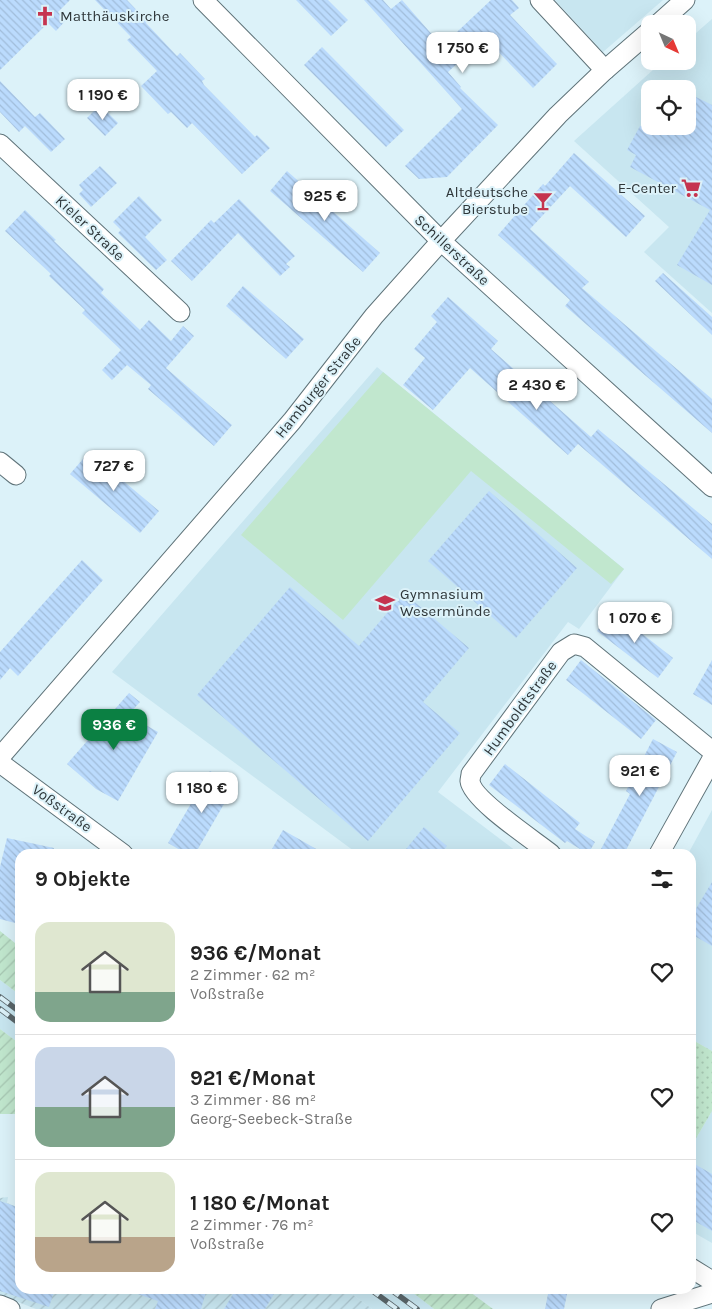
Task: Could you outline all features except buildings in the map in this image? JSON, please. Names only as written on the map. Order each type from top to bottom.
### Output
[{"type":"street","name":"Schillerstraße","points":[[204,0],[441,241],[712,488]]},
{"type":"street","points":[[540,0],[605,70]]},
{"type":"street","points":[[668,15],[685,0]]},
{"type":"street","name":"Hamburger Straße","points":[[0,757],[292,421],[374,316],[558,115],[641,39]]},
{"type":"street","name":"Kieler Straße","points":[[0,144],[180,312]]},
{"type":"street","points":[[0,462],[16,476]]},
{"type":"street","name":"Humboldtstraße","points":[[544,849],[489,807],[474,790],[470,782],[471,774],[561,652],[574,644],[585,647],[712,751]]},
{"type":"street","points":[[662,849],[712,759]]},
{"type":"street","name":"Voßstraße","points":[[0,763],[116,849]]},
{"type":"street","points":[[696,1271],[712,1281]]},
{"type":"street","points":[[661,1309],[712,1293]]},
{"type":"street","points":[[0,1305],[10,1309]]},
{"type":"shaded area","points":[[555,0],[663,0],[646,15],[641,15],[641,19],[603,52]]},
{"type":"shaded area","points":[[712,19],[712,313],[644,252],[669,227],[574,141],[641,81],[641,135],[696,135],[696,80],[642,80],[653,70],[696,70],[696,33]]},
{"type":"shaded area","name":"Gymnasium Wesermünde","points":[[377,367],[624,569],[579,629],[568,622],[438,792],[513,849],[351,849],[112,672]]},
{"type":"shaded area","points":[[712,810],[712,1051],[696,1042],[696,849],[691,849]]},
{"type":"shaded area","points":[[0,980],[15,991],[15,1040],[0,1029]]},
{"type":"shaded area","points":[[712,1111],[712,1243],[696,1234],[696,1138]]},
{"type":"shaded area","points":[[8,1197],[7,1203],[15,1206],[15,1294],[352,1294],[372,1309],[36,1309],[0,1295],[0,1198]]},
{"type":"shaded area","points":[[352,1294],[414,1294],[434,1309],[372,1309]]},
{"type":"green space","points":[[383,372],[624,569],[611,584],[471,471],[343,620],[241,535]]},
{"type":"green space","points":[[0,931],[15,943],[15,991],[0,980]]},
{"type":"green space","points":[[0,1029],[15,1040],[15,1114],[0,1114]]},
{"type":"green space","points":[[696,1042],[712,1051],[712,1111],[696,1138]]},
{"type":"green space","points":[[414,1294],[473,1294],[493,1309],[434,1309]]},
{"type":"railway","points":[[0,997],[15,1008]]},
{"type":"railway","points":[[0,1009],[15,1020]]},
{"type":"railway","points":[[377,1294],[397,1309]]},
{"type":"railway","points":[[397,1294],[417,1309]]},
{"type":"place","name":"Matthäuskirche","points":[[45,16]]},
{"type":"place","name":"E-Center","points":[[691,188]]},
{"type":"place","name":"Altdeutsche Bierstube","points":[[543,201]]},
{"type":"place","name":"Gymnasium Wesermünde","points":[[385,603]]}]
